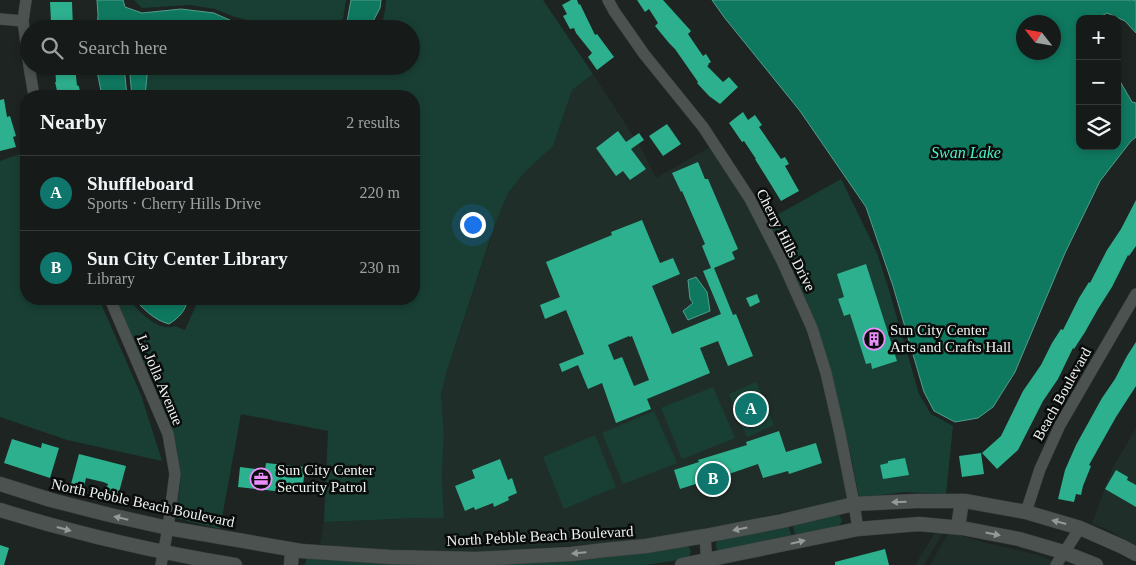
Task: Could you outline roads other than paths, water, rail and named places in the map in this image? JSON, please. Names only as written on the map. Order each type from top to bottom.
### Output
[{"type":"street","points":[[23,20],[26,0]]},
{"type":"street","name":"Cherry Hills Drive","points":[[608,0],[644,54],[703,127],[750,199],[778,253],[812,328],[826,373],[858,529]]},
{"type":"street","points":[[0,19],[20,22]]},
{"type":"street","points":[[30,75],[33,90]]},
{"type":"street","name":"Beach Boulevard","points":[[1026,512],[1040,469],[1060,425],[1136,294]]},
{"type":"street","name":"La Jolla Avenue","points":[[113,305],[168,434],[175,474],[162,559]]},
{"type":"street","name":"North Pebble Beach Boulevard","points":[[2,490],[168,528],[292,550],[390,557],[476,559],[571,554],[646,546],[705,536],[782,521],[854,504],[962,500],[1026,512],[1080,528],[1136,554]]},
{"type":"street","points":[[44,523],[51,500]]},
{"type":"street","points":[[958,527],[962,500]]},
{"type":"street","points":[[0,510],[126,544],[162,559],[235,565]]},
{"type":"street","points":[[682,565],[707,563],[858,529],[919,524],[958,527],[1019,539],[1064,552],[1096,565]]},
{"type":"street","points":[[1056,565],[1080,528]]},
{"type":"street","points":[[705,536],[707,563]]},
{"type":"street","points":[[291,565],[292,550]]},
{"type":"water","points":[[97,0],[123,0],[125,7],[142,13],[181,9],[214,13],[230,20],[98,20]]},
{"type":"water","points":[[351,0],[381,0],[380,8],[374,20],[347,20]]},
{"type":"water","name":"Swan Lake","points":[[712,0],[1136,1],[1136,33],[1121,19],[1121,15],[1107,13],[1103,15],[1076,15],[1076,150],[1121,150],[1121,83],[1132,102],[1136,103],[1136,137],[1100,181],[1065,253],[1015,372],[993,407],[978,418],[955,422],[934,411],[924,392],[893,286],[866,207],[800,111]]},
{"type":"water","points":[[98,75],[125,75],[126,90],[101,90]]},
{"type":"water","points":[[130,75],[147,75],[146,90],[131,90]]},
{"type":"water","points":[[696,277],[707,292],[710,311],[688,320],[683,311],[693,303],[690,299],[688,280]]},
{"type":"water","points":[[140,305],[186,305],[182,313],[169,324],[146,311]]},
{"type":"place","name":"Sun City Center Arts and Crafts Hall","points":[[874,339]]},
{"type":"place","name":"Shuffleboard","points":[[751,409]]},
{"type":"place","name":"Sun City Center Security Patrol","points":[[261,479]]},
{"type":"place","name":"Sun City Center Library","points":[[713,479]]}]
